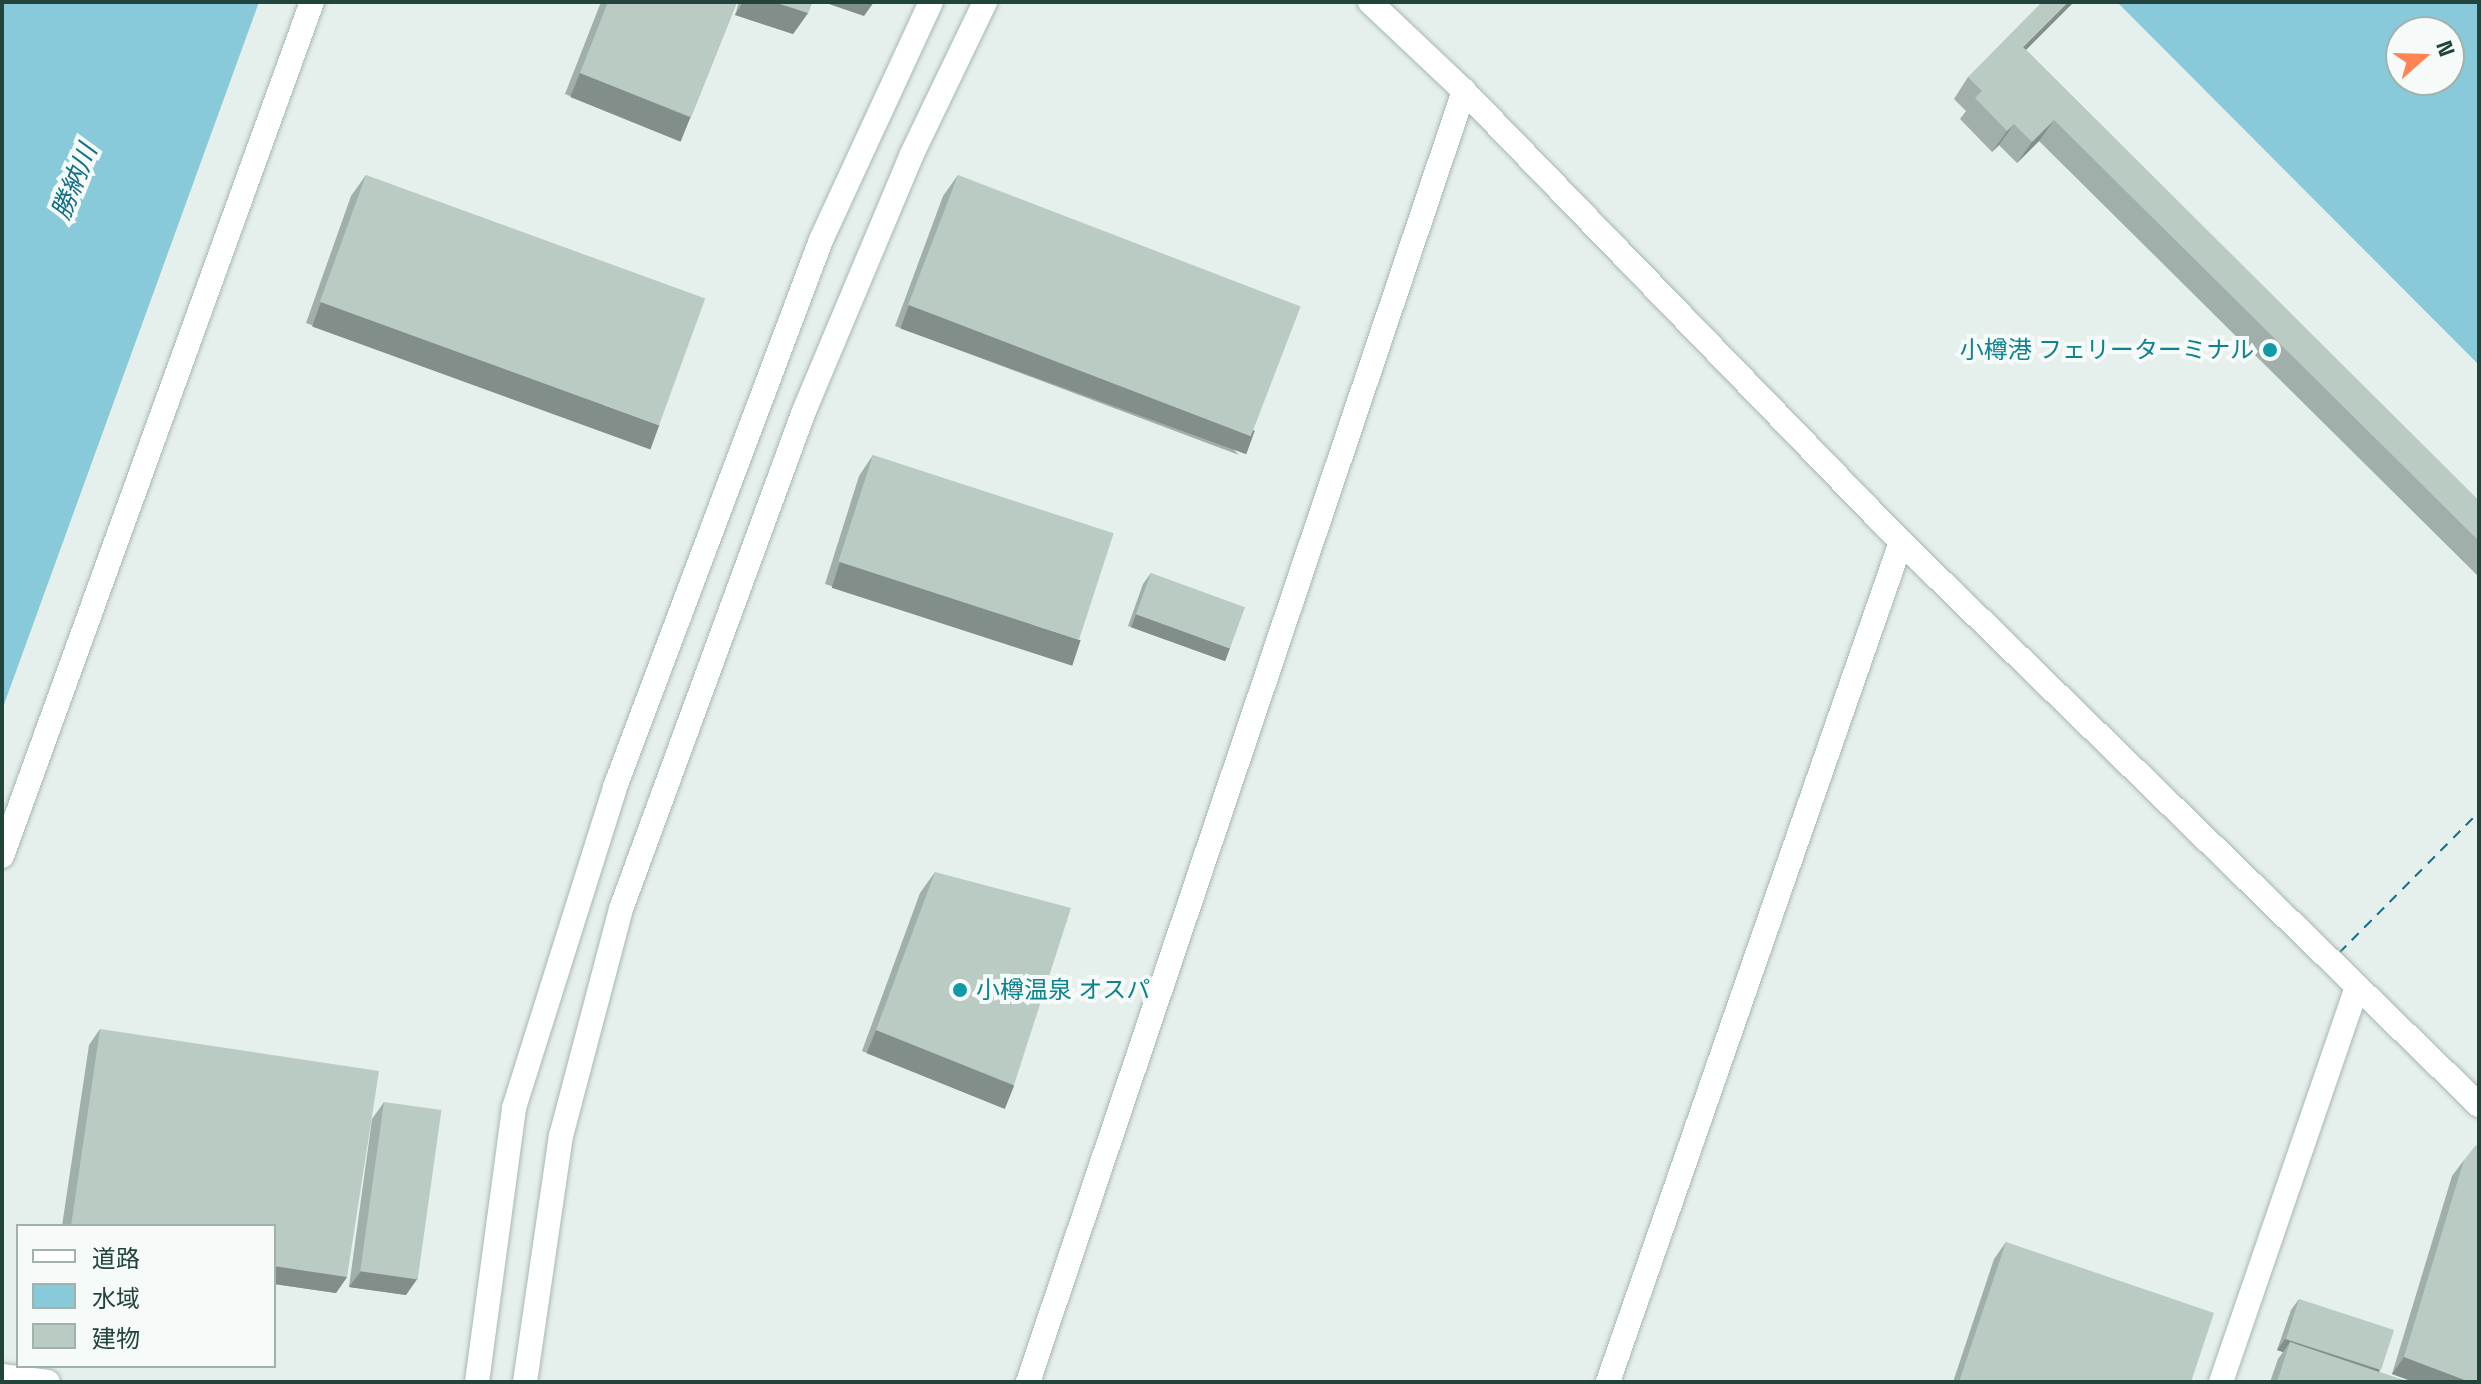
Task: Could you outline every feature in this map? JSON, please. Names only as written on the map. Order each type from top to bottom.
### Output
[{"type":"street","points":[[2,856],[312,2]]},
{"type":"street","points":[[477,1382],[514,1108],[615,787],[821,240],[931,2]]},
{"type":"street","points":[[525,1382],[561,1136],[621,909],[804,411],[911,156],[985,2]]},
{"type":"street","points":[[1370,2],[1464,91],[1901,542],[2479,1105]]},
{"type":"street","points":[[1028,1382],[1464,91]]},
{"type":"street","points":[[1608,1382],[1901,542]]},
{"type":"street","points":[[2221,1382],[2357,987]]},
{"type":"street","points":[[2,1376],[48,1382]]},
{"type":"water","name":"勝納川","points":[[2,2],[259,2],[2,710]]},
{"type":"water","points":[[2117,2],[2479,2],[2479,365]]},
{"type":"building","points":[[608,2],[737,2],[691,117],[580,73]]},
{"type":"building","points":[[774,2],[812,2],[808,13]]},
{"type":"building","points":[[2042,2],[2068,2],[2023,47],[2479,501],[2479,541],[2054,120],[2032,142],[2014,124],[2007,131],[1975,98],[1982,91],[1968,77]]},
{"type":"building","points":[[366,175],[705,298],[659,425],[320,302]]},
{"type":"building","points":[[958,175],[1301,307],[1251,436],[908,305]]},
{"type":"building","points":[[873,455],[1114,533],[1079,640],[838,562]]},
{"type":"building","points":[[1151,573],[1245,607],[1230,649],[1136,614]]},
{"type":"building","name":"小樽温泉 オスパ","points":[[935,872],[1071,908],[1014,1085],[876,1030]]},
{"type":"building","points":[[100,1029],[379,1071],[347,1277],[276,1266],[276,1224],[71,1224]]},
{"type":"building","points":[[384,1102],[441,1110],[418,1279],[360,1271]]},
{"type":"building","points":[[2476,1145],[2479,1148],[2479,1382],[2470,1382],[2404,1357],[2464,1160]]},
{"type":"building","points":[[2006,1242],[2214,1313],[2191,1382],[1959,1382]]},
{"type":"building","points":[[2299,1299],[2394,1330],[2381,1370],[2286,1339]]},
{"type":"building","points":[[2290,1342],[2409,1382],[2277,1382]]},
{"type":"ferry route","points":[[2339,953],[2479,812]]},
{"type":"place","name":"小樽港 フェリーターミナル","points":[[2270,350]]},
{"type":"place","name":"小樽温泉 オスパ","points":[[960,990]]}]
